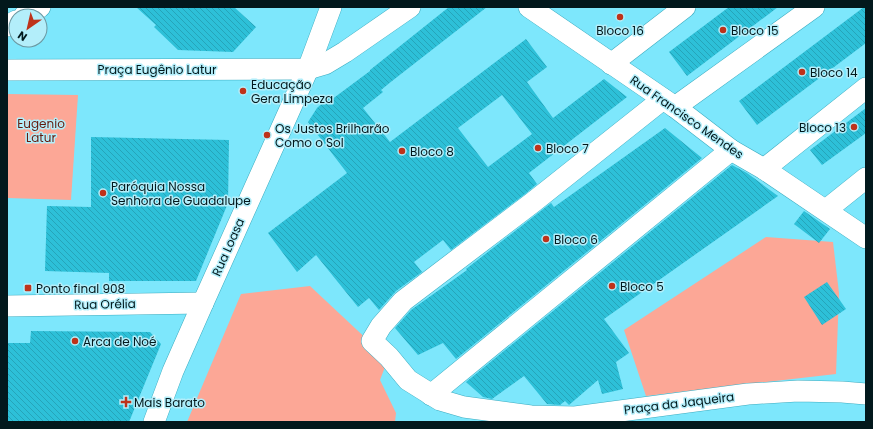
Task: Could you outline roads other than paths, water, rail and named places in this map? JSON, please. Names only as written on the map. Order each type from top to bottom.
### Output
[{"type":"street","name":"Rua Loasa","points":[[154,422],[173,371],[308,69],[331,7]]},
{"type":"street","points":[[308,69],[325,64],[345,52],[410,7]]},
{"type":"street","name":"Rua Francisco Mendes","points":[[529,7],[669,103],[732,150],[764,168],[866,238]]},
{"type":"street","points":[[611,64],[685,7]]},
{"type":"street","points":[[669,103],[814,7]]},
{"type":"street","name":"Praça Eugênio Latur","points":[[7,70],[308,69]]},
{"type":"street","points":[[764,168],[866,88]]},
{"type":"street","name":"Praça da Jaqueira","points":[[669,103],[532,203],[403,301],[381,326],[372,341],[389,357],[408,380],[440,400],[464,407],[493,412],[531,416],[575,416],[748,394],[798,391],[866,394]]},
{"type":"street","points":[[432,395],[732,150]]},
{"type":"street","points":[[826,210],[866,178]]},
{"type":"street","name":"Rua Orélia","points":[[7,306],[203,303]]},
{"type":"place","name":"Bloco 16","points":[[620,17]]},
{"type":"place","name":"Bloco 15","points":[[723,30]]},
{"type":"place","name":"Bloco 14","points":[[802,72]]},
{"type":"place","name":"Educação Gera Limpeza","points":[[243,91]]},
{"type":"place","name":"Bloco 13","points":[[854,127]]},
{"type":"place","name":"Os Justos Brilharão Como o Sol","points":[[267,135]]},
{"type":"place","name":"Bloco 7","points":[[538,148]]},
{"type":"place","name":"Bloco 8","points":[[402,151]]},
{"type":"place","name":"Paróquia Nossa Senhora de Guadalupe","points":[[103,193]]},
{"type":"place","name":"Bloco 6","points":[[546,239]]},
{"type":"place","name":"Bloco 5","points":[[612,286]]},
{"type":"place","name":"Ponto final 908","points":[[28,288]]},
{"type":"place","name":"Arca de Noé","points":[[75,341]]},
{"type":"place","name":"Mais Barato","points":[[126,402]]},
{"type":"park label","name":"Eugenio Latur","points":[[41,130]]}]
